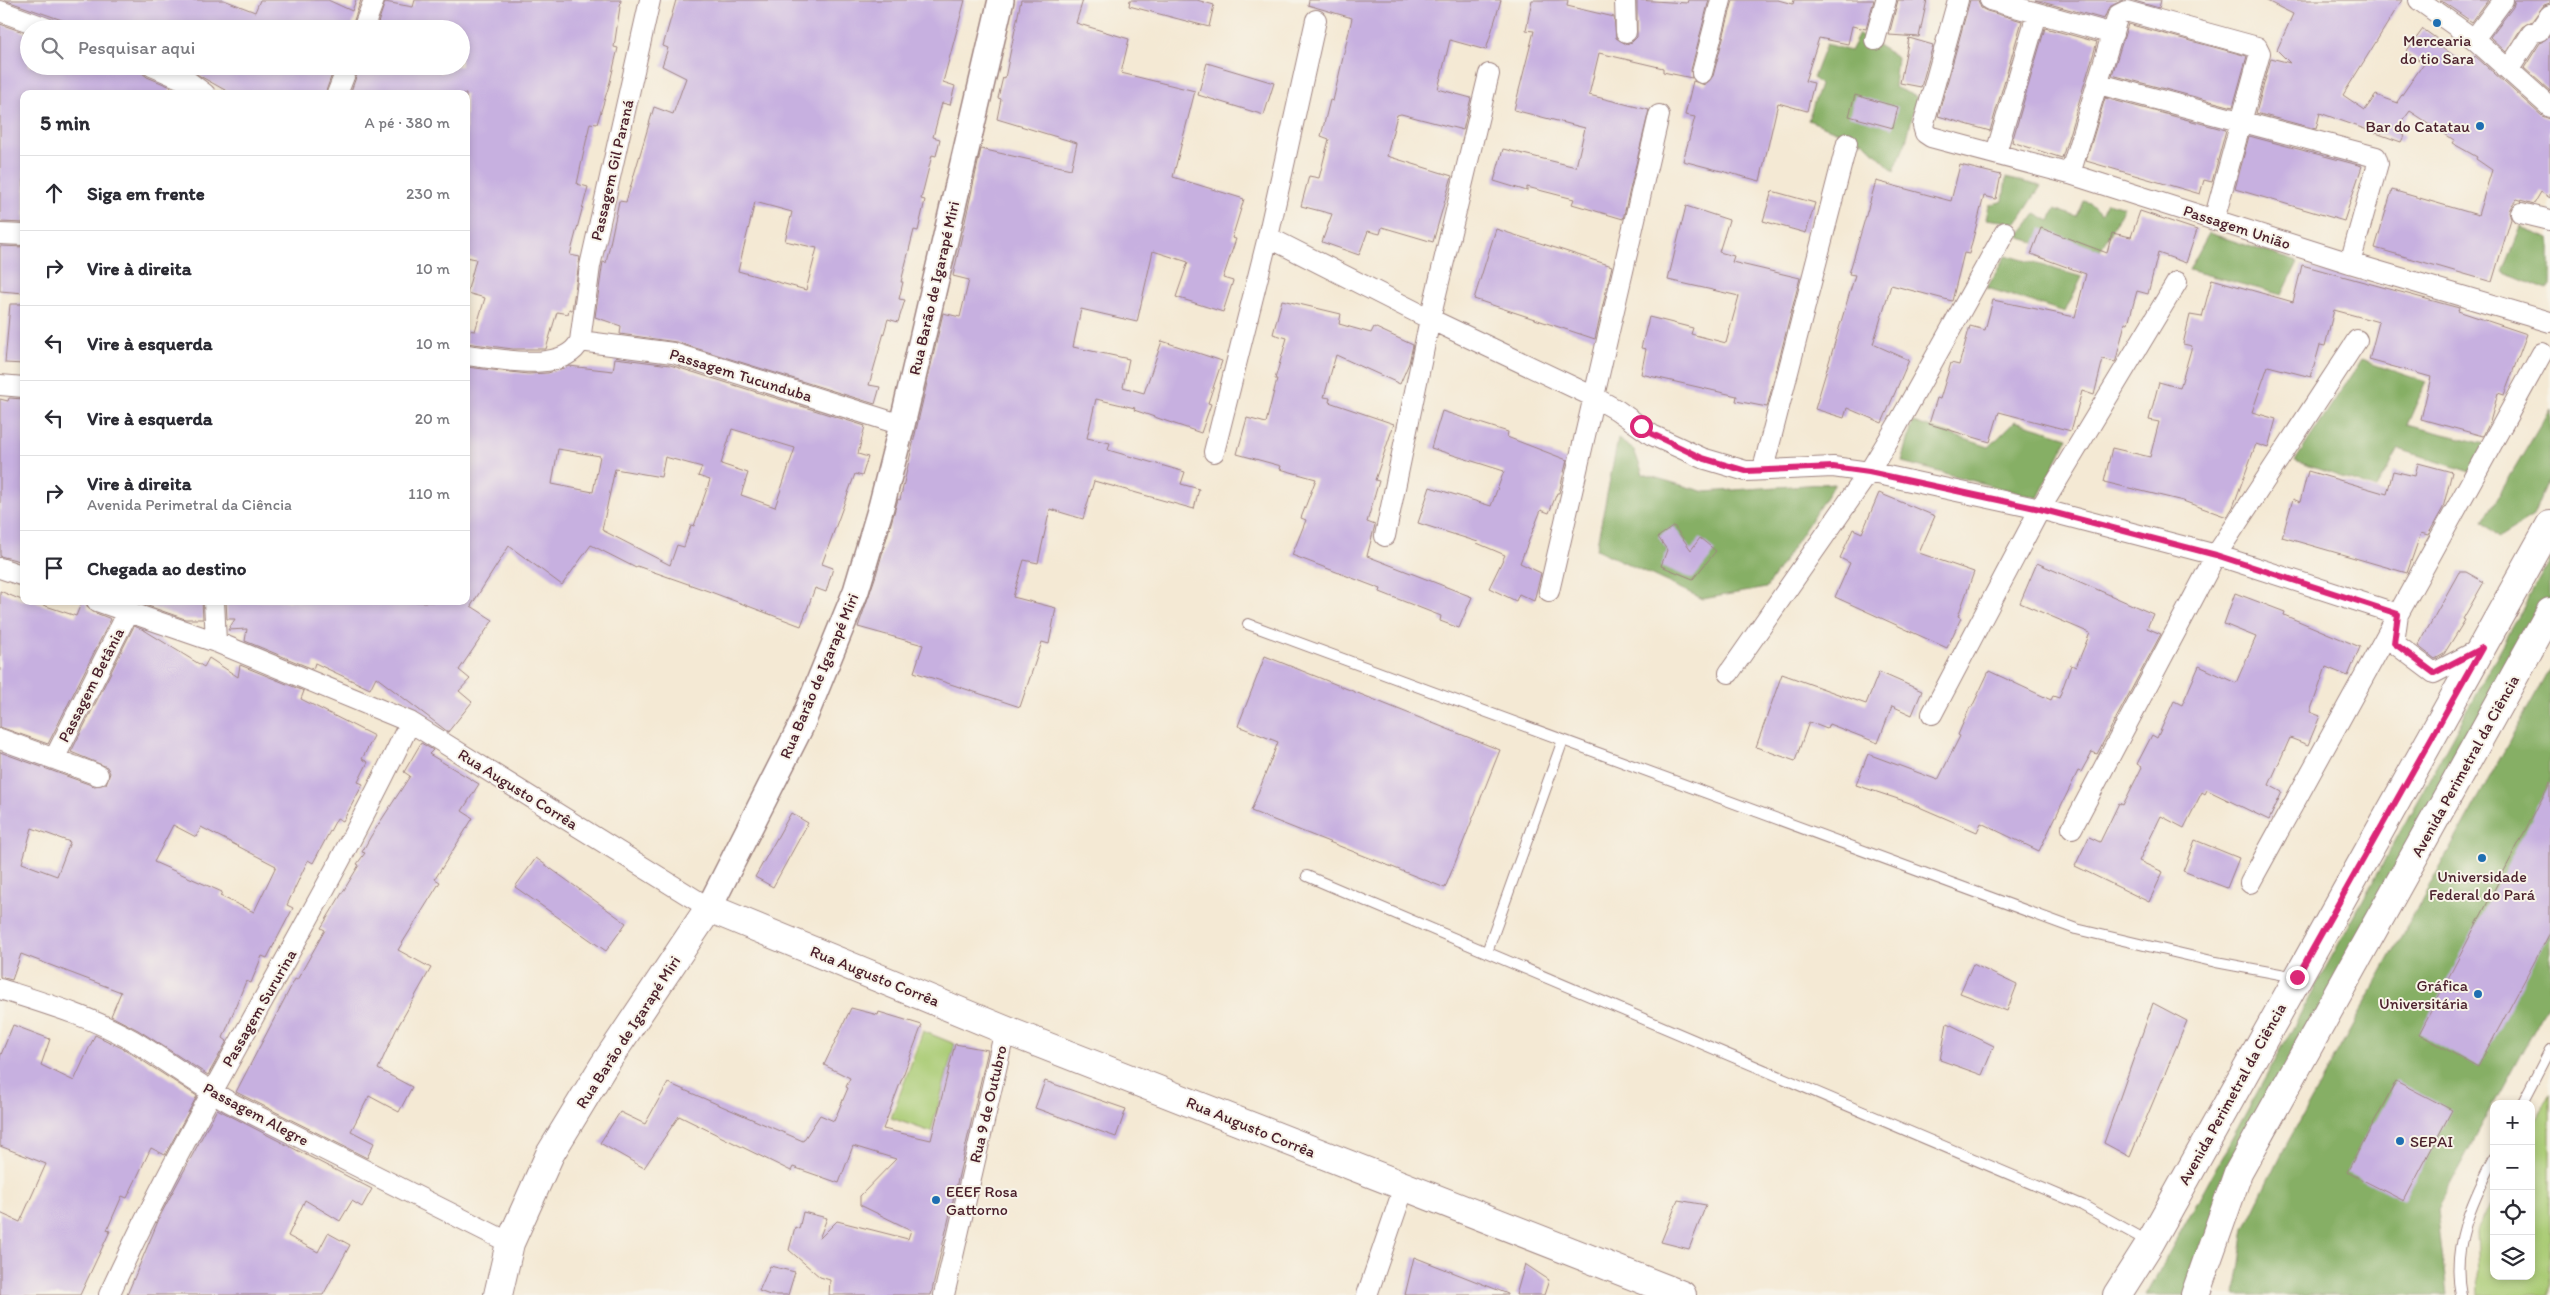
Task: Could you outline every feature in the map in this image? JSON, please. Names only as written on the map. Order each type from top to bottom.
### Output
[{"type":"main road","name":"Avenida Perimetral da Ciência","points":[[2117,1295],[2150,1243],[2550,525]]},
{"type":"main road","name":"Avenida Perimetral da Ciência","points":[[2195,1295],[2238,1174],[2550,612]]},
{"type":"main road","name":"Rua Augusto Corrêa","points":[[710,908],[1006,1030],[1682,1295]]},
{"type":"main road","name":"Rua Barão de Igarapé Miri","points":[[498,1295],[510,1243],[550,1154],[604,1065],[710,908]]},
{"type":"street","points":[[366,20],[374,0]]},
{"type":"street","name":"Passagem Gil Paraná","points":[[580,342],[590,266],[650,0]]},
{"type":"street","name":"Rua Barão de Igarapé Miri","points":[[710,908],[801,726],[856,591],[876,526],[902,425],[1000,0]]},
{"type":"street","points":[[1624,0],[1626,32]]},
{"type":"street","points":[[1702,72],[1721,0]]},
{"type":"street","points":[[1875,40],[1886,0]]},
{"type":"street","name":"Passagem União","points":[[1958,0],[1923,126],[1925,132],[1931,137],[2070,174],[2350,263],[2548,316]]},
{"type":"street","points":[[1990,0],[2113,34]]},
{"type":"street","points":[[2419,0],[2474,40],[2541,93],[2550,107]]},
{"type":"street","points":[[2474,40],[2503,0]]},
{"type":"street","points":[[2070,174],[2099,84],[2118,15],[2126,11],[2257,47],[2260,53],[2214,220]]},
{"type":"street","points":[[0,12],[23,20]]},
{"type":"street","points":[[1996,153],[2037,14]]},
{"type":"street","points":[[2509,69],[2532,32],[2539,31],[2550,15]]},
{"type":"street","points":[[1214,452],[1268,237],[1316,20]]},
{"type":"street","points":[[1385,536],[1430,319],[1489,74]]},
{"type":"street","points":[[170,75],[201,90]]},
{"type":"street","points":[[339,90],[344,75]]},
{"type":"street","points":[[2099,84],[2243,120],[2376,157],[2378,163],[2350,263]]},
{"type":"street","points":[[1549,591],[1659,115]]},
{"type":"street","points":[[1763,469],[1847,143]]},
{"type":"street","points":[[2521,213],[2550,220]]},
{"type":"street","points":[[1729,673],[1869,472],[1898,424],[2005,232]]},
{"type":"street","points":[[0,234],[20,235]]},
{"type":"street","points":[[1268,237],[1430,319],[1594,397],[1652,434],[1702,458],[1746,471],[1833,467],[1869,472],[2040,509],[2216,555],[2398,614]]},
{"type":"street","points":[[1932,714],[2040,509],[2177,282]]},
{"type":"street","points":[[2072,828],[2216,555],[2357,340]]},
{"type":"street","points":[[470,355],[541,363],[567,356],[576,351],[580,342]]},
{"type":"street","name":"Passagem Tucunduba","points":[[580,342],[673,353],[902,425]]},
{"type":"street","points":[[2250,884],[2542,353]]},
{"type":"street","points":[[0,385],[20,386]]},
{"type":"street","points":[[0,568],[20,575]]},
{"type":"street","name":"Rua Augusto Corrêa","points":[[108,605],[216,642],[410,722],[710,908]]},
{"type":"street","points":[[214,605],[216,642]]},
{"type":"street","name":"Passagem Betânia","points":[[54,759],[128,612]]},
{"type":"street","points":[[2398,614],[2394,643],[2434,673],[2482,648]]},
{"type":"street","name":"Passagem Sururina","points":[[109,1295],[211,1092],[375,797],[410,722]]},
{"type":"street","name":"Passagem Betânia","points":[[0,739],[98,775]]},
{"type":"street","name":"Passagem Alegre","points":[[0,989],[91,1022],[131,1040],[211,1092],[510,1243]]},
{"type":"street","name":"Rua 9 de Outubro","points":[[944,1295],[1006,1030]]},
{"type":"street","points":[[1367,1295],[1404,1187]]},
{"type":"lane","points":[[1248,624],[2076,929],[2216,962],[2297,977]]},
{"type":"lane","points":[[1487,952],[1563,740]]},
{"type":"lane","points":[[1308,876],[2082,1205],[2150,1243]]},
{"type":"lane","points":[[2524,1100],[2550,1050]]},
{"type":"lane","points":[[2461,1295],[2458,1265],[2460,1240],[2467,1218],[2490,1168]]},
{"type":"green space","points":[[1859,34],[1897,57],[1894,87],[1917,97],[1906,142],[1894,171],[1864,142],[1808,120],[1820,85],[1813,78],[1826,44],[1850,51]]},
{"type":"green space","points":[[2006,178],[2041,186],[2017,223],[1986,219],[1989,205],[2003,201]]},
{"type":"green space","points":[[2084,201],[2090,203],[2101,214],[2107,202],[2124,207],[2095,260],[2018,237],[2036,214],[2050,221],[2055,209],[2077,217]]},
{"type":"green space","points":[[2521,227],[2550,238],[2550,286],[2547,290],[2503,272]]},
{"type":"green space","points":[[2209,233],[2298,262],[2282,295],[2189,270]]},
{"type":"green space","points":[[2006,255],[2082,277],[2065,312],[1987,288]]},
{"type":"green space","points":[[2361,360],[2426,382],[2407,425],[2485,444],[2470,472],[2399,449],[2376,489],[2295,461]]},
{"type":"green space","points":[[2550,409],[2550,476],[2533,516],[2499,537],[2483,522]]},
{"type":"green space","points":[[2015,421],[2068,437],[2038,498],[1902,462],[1913,422],[1989,447]]},
{"type":"green space","points":[[1618,439],[1634,450],[1643,474],[1705,492],[1835,483],[1766,588],[1703,599],[1596,549]]},
{"type":"green space","points":[[2550,559],[2550,599],[2190,1295],[2146,1295]]},
{"type":"green space","name":"Universidade Federal do Pará","points":[[2550,668],[2550,1000],[2496,1100],[2490,1100],[2490,1111],[2437,1209],[2447,1295],[2235,1295],[2245,1229],[2284,1149]]},
{"type":"green space","points":[[923,1031],[955,1044],[931,1132],[891,1118]]},
{"type":"green space","points":[[2550,1093],[2550,1295],[2479,1295],[2476,1232],[2490,1206],[2490,1280],[2535,1280],[2535,1121]]},
{"type":"building","points":[[4,0],[224,0],[255,12],[260,0],[328,0],[352,11],[356,0],[361,0],[354,20],[62,20]]},
{"type":"building","points":[[415,0],[621,0],[614,47],[618,48],[610,82],[597,124],[590,123],[577,184],[588,187],[570,255],[580,257],[572,310],[569,309],[568,314],[557,312],[546,349],[513,349],[470,344],[470,330],[475,331],[485,298],[470,294],[470,282],[476,259],[470,258],[470,90],[351,90],[357,75],[470,75],[470,20],[379,20],[385,2],[413,7]]},
{"type":"building","points":[[676,0],[965,0],[943,82],[955,86],[950,105],[942,103],[933,137],[940,139],[936,156],[932,155],[921,199],[925,200],[918,231],[914,230],[901,282],[903,282],[899,299],[905,300],[898,322],[888,319],[869,385],[880,387],[875,404],[676,342],[620,334],[621,326],[595,317],[603,262],[606,263],[619,201],[626,202],[654,107],[673,114],[686,78],[662,66],[668,48],[663,46]],"holes":[[[755,202],[792,212],[785,241],[817,248],[806,290],[738,271]]]},
{"type":"building","points":[[1021,0],[1083,0],[1076,23],[1129,39],[1121,73],[1195,91],[1173,177],[1244,199],[1232,238],[1236,239],[1223,278],[1233,281],[1223,312],[1176,297],[1188,262],[1153,251],[1137,322],[1081,309],[1073,347],[1129,359],[1123,387],[1144,393],[1162,341],[1222,361],[1208,403],[1211,404],[1201,433],[1134,410],[1135,408],[1096,399],[1087,438],[1110,443],[1108,450],[1185,472],[1181,484],[1199,489],[1194,509],[1094,481],[1083,519],[1050,509],[1038,563],[1024,560],[1013,597],[1056,608],[1049,644],[1042,642],[1020,707],[914,672],[923,645],[858,627],[876,575],[898,499],[900,500],[943,313],[960,317],[969,280],[953,276],[981,149],[1071,169],[1077,143],[997,119],[1001,99],[998,98],[1003,77],[1005,78]]},
{"type":"building","points":[[1130,0],[1197,0],[1214,5],[1209,27],[1129,6]]},
{"type":"building","points":[[1309,0],[1501,0],[1486,50],[1450,40],[1438,89],[1471,98],[1463,130],[1401,114],[1397,115],[1387,156],[1452,176],[1433,242],[1382,227],[1380,234],[1368,231],[1359,255],[1322,242],[1332,214],[1301,206],[1309,176],[1319,178],[1329,139],[1321,136],[1330,100],[1333,101],[1352,18],[1308,5]]},
{"type":"building","points":[[1532,0],[1568,0],[1567,6],[1614,17],[1616,38],[1626,44],[1632,42],[1637,37],[1637,0],[1687,3],[1688,0],[1709,0],[1691,70],[1692,78],[1663,72],[1663,68],[1599,53],[1589,95],[1649,110],[1623,219],[1572,204],[1574,199],[1527,187],[1527,191],[1494,181],[1503,149],[1576,167],[1585,128],[1514,110],[1534,31],[1526,30]]},
{"type":"building","points":[[1733,0],[1778,0],[1793,4],[1794,0],[1874,0],[1866,29],[1852,26],[1848,44],[1819,38],[1805,81],[1814,83],[1807,111],[1778,103],[1760,181],[1683,161],[1695,117],[1685,115],[1693,81],[1705,85],[1713,76]]},
{"type":"building","points":[[1898,0],[1927,0],[1919,37],[1889,35]]},
{"type":"building","points":[[1970,0],[1978,0],[1981,8],[1987,11],[2022,21],[1990,131],[1938,116]]},
{"type":"building","points":[[2035,0],[2123,0],[2109,7],[2104,19]]},
{"type":"building","points":[[2131,0],[2161,0],[2159,8]]},
{"type":"building","points":[[2265,0],[2402,0],[2343,95],[2365,110],[2376,95],[2398,103],[2424,63],[2406,52],[2423,29],[2437,39],[2435,42],[2468,66],[2475,56],[2542,116],[2550,119],[2550,198],[2541,192],[2534,204],[2517,199],[2512,205],[2509,211],[2511,219],[2492,282],[2375,248],[2392,190],[2478,215],[2492,170],[2476,159],[2477,157],[2452,143],[2454,140],[2410,111],[2396,130],[2404,136],[2401,142],[2320,113],[2316,129],[2256,113],[2271,58],[2290,63],[2277,50],[2293,14]]},
{"type":"building","points":[[2440,0],[2488,0],[2472,22]]},
{"type":"building","points":[[2515,0],[2550,0],[2550,3],[2544,5],[2532,21],[2522,27],[2506,52],[2490,37],[2513,7]]},
{"type":"building","points":[[0,24],[20,31],[20,75],[144,75],[171,87],[170,90],[20,90],[20,223],[0,222]]},
{"type":"building","points":[[2128,24],[2247,56],[2233,107],[2112,75]]},
{"type":"building","points":[[2045,28],[2097,42],[2062,158],[2012,142]]},
{"type":"building","points":[[2550,36],[2550,91],[2524,68],[2540,43]]},
{"type":"building","points":[[1909,38],[1933,45],[1921,87],[1900,83]]},
{"type":"building","points":[[1207,63],[1274,83],[1264,115],[1198,95]]},
{"type":"building","points":[[198,75],[332,75],[326,90],[225,90]]},
{"type":"building","points":[[1855,95],[1898,107],[1893,128],[1849,116]]},
{"type":"building","points":[[2105,98],[2226,130],[2212,182],[2204,180],[2200,194],[2086,161]]},
{"type":"building","points":[[2249,136],[2362,166],[2344,221],[2235,189]]},
{"type":"building","points":[[1960,165],[2001,175],[1996,199],[1984,196],[1969,254],[1964,253],[1952,301],[1891,285],[1873,344],[1909,360],[1882,423],[1847,408],[1844,418],[1815,409],[1855,275],[1849,274],[1876,181],[1951,201]]},
{"type":"building","points":[[1772,191],[1815,203],[1806,233],[1763,221]]},
{"type":"building","points":[[1686,206],[1729,220],[1719,252],[1734,256],[1732,262],[1800,278],[1767,407],[1736,401],[1737,396],[1641,374],[1646,349],[1641,348],[1649,317],[1693,328],[1691,334],[1726,343],[1739,296],[1668,280]]},
{"type":"building","points":[[2140,211],[2197,230],[2186,263],[2158,253],[2148,294],[2137,291],[2128,324],[2125,323],[2116,360],[2115,362],[2103,359],[2094,395],[2082,391],[2071,431],[1999,412],[1990,442],[1929,424],[1937,398],[1940,399],[1951,363],[1959,365],[1970,326],[1985,330],[1993,300],[2075,317],[2086,274],[2031,254],[2041,228],[2107,253],[2112,233],[2131,237]]},
{"type":"building","points":[[1496,229],[1612,266],[1595,339],[1474,299]]},
{"type":"building","points":[[0,246],[20,247],[20,293],[0,291]]},
{"type":"building","points":[[2302,265],[2459,308],[2458,311],[2527,334],[2504,395],[2498,393],[2490,422],[2483,436],[2421,419],[2431,377],[2369,360],[2379,322],[2334,310],[2325,346],[2320,345],[2311,377],[2268,366],[2252,412],[2276,419],[2268,448],[2256,444],[2233,507],[2227,517],[2183,501],[2104,482],[2112,448],[2150,457],[2159,422],[2149,420],[2159,382],[2180,388],[2192,346],[2183,344],[2190,315],[2202,317],[2212,279],[2293,302]]},
{"type":"building","points":[[1282,300],[1341,314],[1339,324],[1371,333],[1374,327],[1413,345],[1409,363],[1400,384],[1336,355],[1324,397],[1330,398],[1329,402],[1394,424],[1375,480],[1379,481],[1367,522],[1375,525],[1367,556],[1472,597],[1459,628],[1440,621],[1441,616],[1380,592],[1381,589],[1292,555],[1306,520],[1301,518],[1316,479],[1280,469],[1281,466],[1237,454],[1247,418],[1266,423],[1277,379],[1275,379],[1287,338],[1273,334]]},
{"type":"building","points":[[10,304],[20,304],[20,364],[5,363]]},
{"type":"building","points":[[615,358],[670,365],[865,426],[858,454],[868,457],[862,476],[855,474],[822,564],[833,568],[826,592],[815,588],[801,626],[711,592],[637,566],[636,568],[591,545],[562,585],[509,546],[471,606],[493,620],[459,670],[470,679],[459,691],[472,702],[448,732],[376,677],[370,689],[315,663],[313,669],[245,641],[247,629],[228,630],[235,619],[227,619],[226,605],[470,605],[470,367],[528,374],[548,373],[569,366],[613,371]],"holes":[[[732,429],[795,448],[775,507],[741,495],[748,473],[721,464]],[[558,449],[600,456],[593,492],[552,484]],[[665,457],[702,467],[698,476],[710,480],[694,526],[691,525],[684,547],[677,545],[670,565],[602,530],[615,469],[661,477]]]},
{"type":"building","points":[[9,398],[20,399],[20,561],[0,556],[0,399],[8,401]]},
{"type":"building","points":[[1442,411],[1508,432],[1507,437],[1567,460],[1559,493],[1557,493],[1549,513],[1541,510],[1520,563],[1541,573],[1534,601],[1519,594],[1516,601],[1489,588],[1505,555],[1478,542],[1418,523],[1430,487],[1491,506],[1504,471],[1431,448]]},
{"type":"building","points":[[2418,463],[2452,472],[2443,508],[2428,535],[2421,533],[2407,573],[2282,537],[2293,499],[2300,502],[2308,471],[2387,494],[2393,471],[2415,476]]},
{"type":"building","points":[[1879,493],[1935,516],[1919,553],[1974,572],[1958,616],[1961,618],[1947,648],[1835,597],[1850,563],[1840,558],[1853,529],[1862,533]]},
{"type":"building","points":[[1674,526],[1691,550],[1700,538],[1716,551],[1693,579],[1661,566],[1667,550],[1658,537]]},
{"type":"building","points":[[2037,563],[2153,614],[2147,628],[2161,634],[2097,754],[2092,752],[2081,772],[2078,771],[2039,851],[1981,823],[1977,832],[1910,803],[1856,785],[1868,754],[1938,780],[1960,736],[1958,735],[1970,707],[1972,707],[1989,671],[2051,700],[2053,696],[2059,698],[2071,665],[2076,667],[2090,633],[2020,603]]},
{"type":"building","points":[[2459,572],[2466,572],[2484,582],[2463,619],[2465,620],[2444,654],[2435,659],[2418,646]]},
{"type":"building","points":[[0,591],[20,599],[20,605],[43,605],[76,616],[80,605],[87,605],[93,612],[111,619],[48,744],[0,727]]},
{"type":"building","points":[[2235,593],[2285,612],[2284,615],[2360,647],[2348,676],[2326,667],[2310,712],[2320,716],[2308,745],[2290,738],[2269,785],[2282,792],[2269,820],[2207,790],[2205,794],[2202,792],[2184,828],[2161,816],[2139,861],[2163,872],[2149,902],[2075,866],[2089,837],[2100,842],[2119,803],[2123,805],[2142,767],[2137,764],[2152,735],[2157,738],[2174,701],[2182,705],[2199,666],[2236,683],[2256,637],[2224,624]]},
{"type":"building","points":[[145,605],[202,605],[203,619],[185,619]]},
{"type":"building","points":[[134,626],[144,630],[204,667],[209,658],[238,677],[240,665],[304,691],[301,699],[374,736],[362,759],[368,762],[358,782],[363,784],[343,821],[337,818],[313,863],[308,860],[287,905],[293,908],[267,958],[262,956],[251,983],[246,981],[223,1038],[227,1041],[208,1075],[138,1030],[111,1016],[121,992],[21,954],[12,980],[0,977],[0,752],[94,786],[106,784],[110,773],[107,767],[71,752]],"holes":[[[173,825],[196,837],[201,827],[276,866],[254,912],[220,896],[222,892],[154,862]],[[32,828],[70,842],[57,876],[22,863]]]},
{"type":"building","points":[[1265,656],[1500,750],[1445,888],[1251,811],[1278,742],[1238,726]]},
{"type":"building","points":[[1879,672],[1922,691],[1912,715],[1892,706],[1878,743],[1829,724],[1827,729],[1809,722],[1795,761],[1756,747],[1782,674],[1866,704]]},
{"type":"building","points":[[421,743],[433,750],[429,754],[479,784],[462,811],[473,818],[435,879],[440,882],[398,950],[431,968],[396,1030],[378,1069],[412,1087],[399,1112],[369,1096],[351,1131],[374,1143],[367,1158],[236,1092],[295,979],[297,980],[325,930],[321,928],[359,865],[357,864],[365,853],[362,852],[410,776],[404,772]]},
{"type":"building","points":[[2550,783],[2550,933],[2478,1067],[2419,1034]]},
{"type":"building","points":[[791,813],[808,823],[773,887],[755,877]]},
{"type":"building","points":[[2195,840],[2239,858],[2227,888],[2183,871]]},
{"type":"building","points":[[536,858],[626,923],[606,951],[515,887]]},
{"type":"building","points":[[1973,964],[2017,985],[2007,1011],[1960,993]]},
{"type":"building","points":[[2153,1003],[2187,1021],[2130,1157],[2104,1143]]},
{"type":"building","points":[[851,1008],[878,1015],[879,1012],[922,1025],[883,1129],[931,1140],[955,1044],[988,1050],[931,1295],[829,1295],[830,1280],[820,1277],[789,1250],[795,1227],[799,1229],[803,1212],[827,1218],[819,1239],[837,1221],[908,1239],[911,1230],[860,1205],[860,1196],[896,1159],[853,1146],[839,1183],[793,1167],[791,1171],[679,1116],[644,1168],[600,1143],[620,1112],[645,1124],[668,1083],[803,1141],[820,1115],[834,1121],[848,1088],[846,1087],[850,1078],[824,1065]]},
{"type":"building","points":[[1947,1023],[1994,1046],[1982,1075],[1940,1060]]},
{"type":"building","points":[[13,1025],[50,1039],[41,1065],[74,1081],[95,1035],[126,1050],[197,1096],[165,1155],[151,1148],[127,1198],[122,1196],[107,1230],[110,1231],[80,1295],[0,1295],[0,1213],[20,1222],[46,1164],[0,1146],[0,1057]]},
{"type":"building","points":[[1045,1081],[1126,1109],[1116,1137],[1035,1108]]},
{"type":"building","name":"SEPAI","points":[[2396,1081],[2452,1110],[2404,1201],[2347,1172]]},
{"type":"building","points":[[217,1109],[372,1189],[362,1207],[352,1201],[340,1221],[305,1200],[288,1236],[318,1252],[328,1233],[350,1245],[323,1295],[127,1295],[161,1214]]},
{"type":"building","points":[[1678,1200],[1706,1205],[1689,1249],[1661,1242]]},
{"type":"building","points":[[1414,1257],[1508,1294],[1508,1295],[1405,1295]]},
{"type":"building","points":[[1525,1264],[1549,1280],[1544,1295],[1516,1295]]},
{"type":"building","points":[[770,1266],[795,1272],[788,1295],[770,1295],[759,1291]]},
{"type":"place","name":"Mercearia do tio Sara","points":[[2437,23]]},
{"type":"place","name":"Bar do Catatau","points":[[2480,126]]},
{"type":"place","name":"Universidade Federal do Pará","points":[[2482,858]]},
{"type":"place","name":"Gráfica Universitária","points":[[2478,994]]},
{"type":"place","name":"SEPAI","points":[[2400,1141]]},
{"type":"place","name":"EEEF Rosa Gattorno","points":[[936,1200]]},
{"type":"route","points":[[1641,426],[1652,434],[1702,458],[1746,471],[1833,467],[1869,472],[2040,509],[2216,555],[2398,614],[2394,643],[2434,673],[2482,648],[2297,977]]}]
